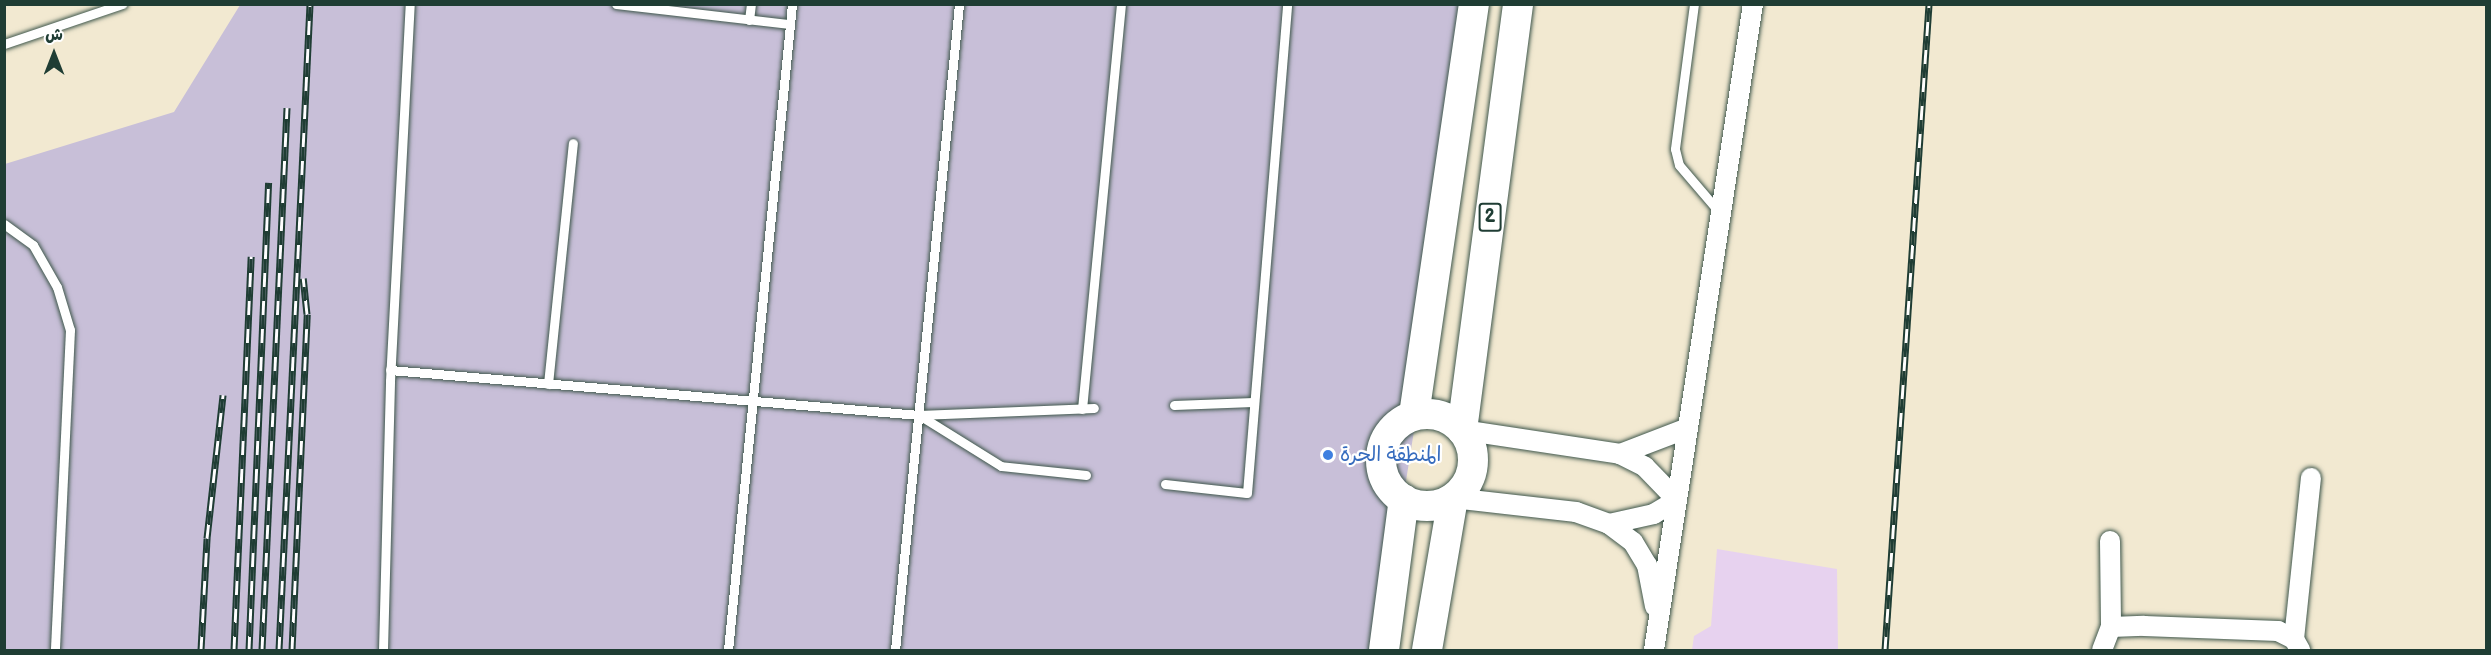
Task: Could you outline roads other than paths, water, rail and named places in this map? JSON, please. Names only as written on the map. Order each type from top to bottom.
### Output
[{"type":"main road","points":[[1414,415],[1474,4]]},
{"type":"main road","name":"2","points":[[1462,430],[1518,4]]},
{"type":"main road","points":[[1427,651],[1453,498],[1470,475],[1473,460],[1462,430],[1432,414],[1414,415],[1389,433],[1380,462],[1388,483],[1404,499],[1420,505],[1453,498]]},
{"type":"main road","points":[[1384,651],[1404,499]]},
{"type":"street","points":[[1654,651],[1753,4]]},
{"type":"street","points":[[1620,454],[1688,428]]},
{"type":"street","points":[[1462,430],[1620,454],[1645,467],[1677,500]]},
{"type":"street","points":[[2297,645],[2311,478]]},
{"type":"street","points":[[1453,498],[1576,512],[1609,524],[1633,542],[1647,565],[1657,628]]},
{"type":"street","points":[[1609,524],[1654,514],[1677,500]]},
{"type":"street","points":[[2102,651],[2111,627],[2110,541]]},
{"type":"street","points":[[2111,627],[2278,631],[2297,645]]},
{"type":"lane","points":[[4,44],[122,4]]},
{"type":"lane","points":[[383,651],[390,370],[410,4]]},
{"type":"lane","points":[[616,4],[790,24]]},
{"type":"lane","points":[[749,20],[751,4]]},
{"type":"lane","points":[[728,651],[792,4]]},
{"type":"lane","points":[[895,651],[959,4]]},
{"type":"lane","points":[[1082,409],[1121,4]]},
{"type":"lane","points":[[1165,484],[1247,493],[1287,4]]},
{"type":"lane","points":[[1694,4],[1675,148],[1679,165],[1721,214]]},
{"type":"lane","points":[[548,384],[573,143]]},
{"type":"lane","points":[[4,224],[33,245],[57,287],[70,330],[55,651]]},
{"type":"lane","points":[[390,370],[919,415],[1094,408]]},
{"type":"lane","points":[[1174,405],[1253,402]]},
{"type":"lane","points":[[919,415],[1001,466],[1086,475]]},
{"type":"railway","points":[[279,650],[310,4]]},
{"type":"railway","points":[[1885,650],[1929,4]]},
{"type":"railway","points":[[262,650],[287,108]]},
{"type":"railway","points":[[249,650],[269,182]]},
{"type":"railway","points":[[234,650],[251,256]]},
{"type":"railway","points":[[292,650],[307,314],[303,278]]},
{"type":"railway","points":[[201,650],[207,538],[223,395]]},
{"type":"place","name":"المنطقة الحرة","points":[[1328,455]]}]
